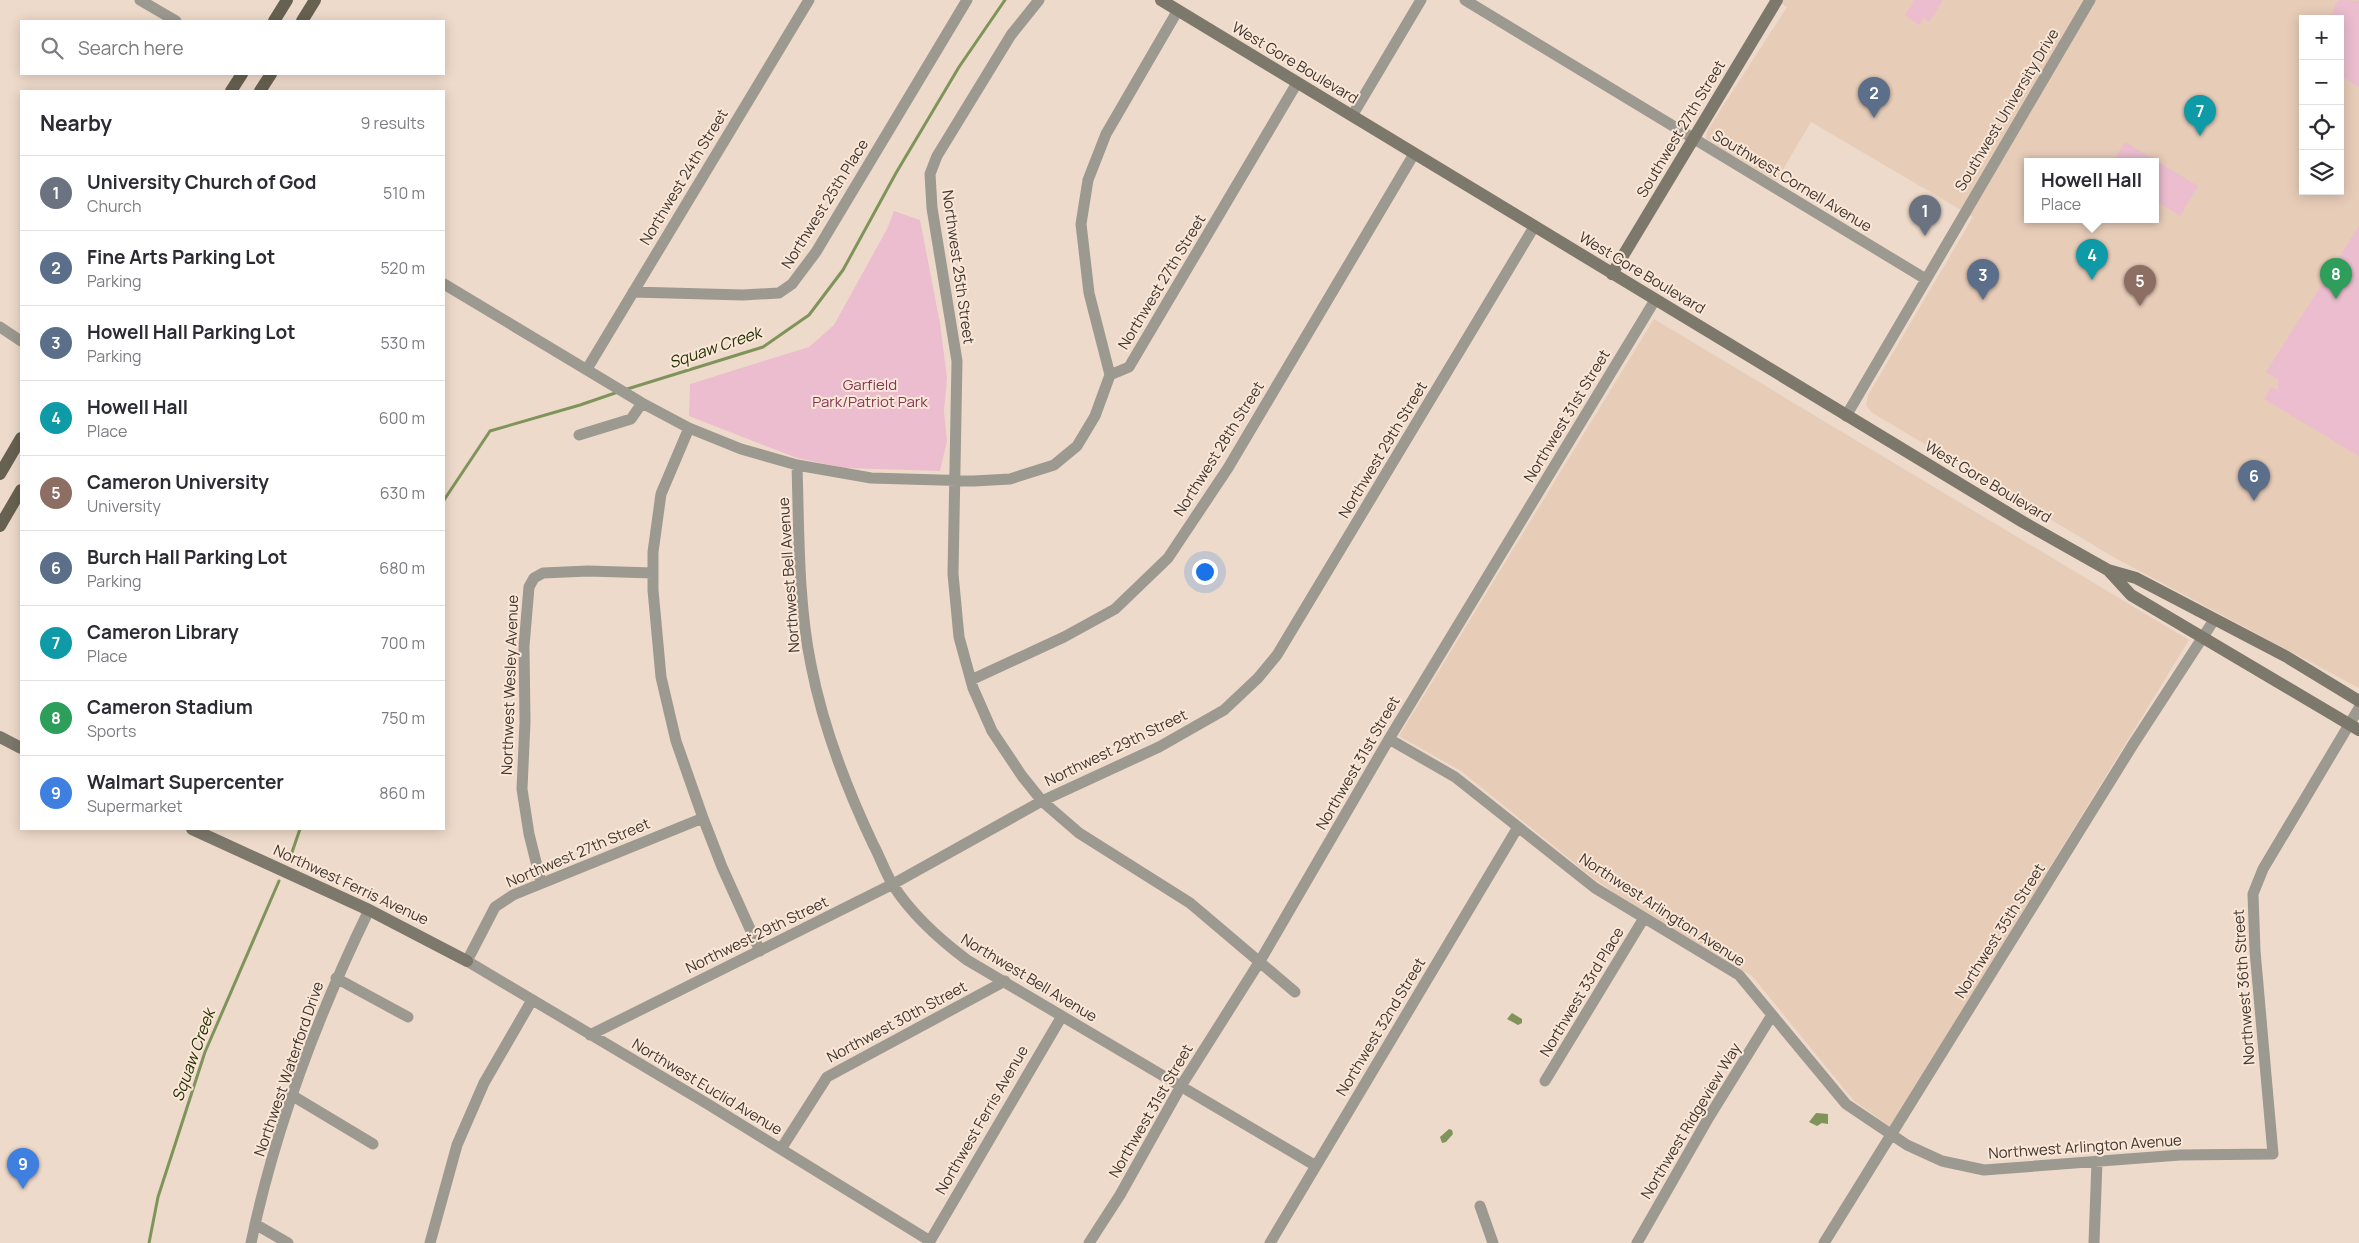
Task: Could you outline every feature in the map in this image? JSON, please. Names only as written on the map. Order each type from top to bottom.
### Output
[{"type":"main road","points":[[275,20],[287,0]]},
{"type":"main road","points":[[303,20],[315,0]]},
{"type":"main road","name":"West Gore Boulevard","points":[[1161,0],[1846,416],[2108,570],[2136,578],[2287,657],[2359,701]]},
{"type":"main road","name":"Southwest 27th Street","points":[[1612,274],[1772,2]]},
{"type":"main road","points":[[232,90],[241,75]]},
{"type":"main road","points":[[261,90],[269,75]]},
{"type":"main road","points":[[0,474],[20,440]]},
{"type":"main road","points":[[0,526],[20,492]]},
{"type":"main road","name":"West Gore Boulevard","points":[[2108,570],[2131,594],[2354,727]]},
{"type":"main road","points":[[0,737],[20,747]]},
{"type":"main road","name":"Northwest Ferris Avenue","points":[[194,830],[369,910],[467,961]]},
{"type":"street","points":[[140,0],[174,20]]},
{"type":"street","name":"Northwest 24th Street","points":[[587,370],[809,0]]},
{"type":"street","name":"Northwest 25th Place","points":[[633,292],[743,295],[778,293],[792,284],[816,252],[967,0]]},
{"type":"street","name":"Northwest 25th Street","points":[[956,480],[957,361],[932,208],[930,174],[937,156],[1001,50],[1040,0]]},
{"type":"street","points":[[1352,116],[1422,0]]},
{"type":"street","name":"Southwest Cornell Avenue","points":[[1465,0],[1924,278]]},
{"type":"street","name":"Southwest University Drive","points":[[1846,416],[1924,278],[2090,0]]},
{"type":"street","points":[[445,285],[638,401],[689,428],[740,448],[797,465],[871,478],[956,480],[1010,479],[1054,465],[1077,446],[1082,439],[1096,416],[1110,375],[1089,293],[1081,224],[1088,180],[1106,134],[1178,10]]},
{"type":"street","name":"Northwest 27th Street","points":[[1110,375],[1129,367],[1297,83]]},
{"type":"street","name":"Northwest 28th Street","points":[[971,680],[1064,637],[1115,609],[1168,558],[1228,468],[1414,154]]},
{"type":"street","name":"Northwest 29th Street","points":[[590,1034],[893,884],[1042,801],[1159,746],[1224,710],[1268,666],[1277,654],[1534,227]]},
{"type":"street","name":"Northwest 31st Street","points":[[1089,1243],[1120,1195],[1181,1086],[1260,961],[1389,739],[1654,300]]},
{"type":"street","points":[[0,327],[20,340]]},
{"type":"street","points":[[579,435],[631,419],[638,401]]},
{"type":"street","points":[[689,428],[661,494],[653,552],[661,677],[676,741],[722,867],[760,951]]},
{"type":"street","name":"Northwest Bell Avenue","points":[[797,465],[800,574],[810,664],[828,734],[862,822],[893,884],[906,903],[942,942],[967,960],[1316,1166]]},
{"type":"street","points":[[956,480],[952,574],[959,637],[971,680],[992,731],[1042,801],[1079,833],[1190,903],[1295,992]]},
{"type":"street","name":"Northwest Wesley Avenue","points":[[541,882],[529,834],[522,788],[525,722],[524,646],[529,587],[534,578],[543,573],[588,571],[653,573]]},
{"type":"street","name":"Northwest 35th Street","points":[[1824,1243],[2134,743],[2214,620]]},
{"type":"street","name":"Northwest 36th Street","points":[[2273,1154],[2255,951],[2253,894],[2263,869],[2354,727],[2359,708]]},
{"type":"street","name":"Northwest Arlington Avenue","points":[[1389,739],[1454,777],[1595,888],[1738,975],[1846,1104],[1907,1146],[1942,1161],[1984,1170],[2180,1156],[2273,1154]]},
{"type":"street","name":"Northwest 27th Street","points":[[467,961],[496,908],[513,895],[541,882],[704,818]]},
{"type":"street","name":"Northwest 32nd Street","points":[[1270,1243],[1518,826]]},
{"type":"street","name":"Northwest Waterford Drive","points":[[251,1243],[293,1096],[336,978],[369,910]]},
{"type":"street","name":"Northwest 33rd Place","points":[[1545,1081],[1644,918]]},
{"type":"street","name":"Northwest Euclid Avenue","points":[[467,961],[930,1241]]},
{"type":"street","points":[[336,978],[408,1017]]},
{"type":"street","name":"Northwest 30th Street","points":[[780,1149],[826,1077],[1005,981]]},
{"type":"street","points":[[430,1243],[457,1145],[484,1083],[532,1000]]},
{"type":"street","name":"Northwest Ridgeview Way","points":[[1636,1243],[1772,1015]]},
{"type":"street","name":"Northwest Ferris Avenue","points":[[930,1241],[1062,1016]]},
{"type":"street","points":[[293,1096],[374,1144]]},
{"type":"street","points":[[2094,1243],[2097,1162]]},
{"type":"street","points":[[1480,1206],[1493,1243]]},
{"type":"street","points":[[255,1224],[288,1243]]},
{"type":"shaded area","points":[[1776,0],[2359,0],[2359,688],[2115,558],[1871,412],[1866,405],[1868,395],[1973,217],[1811,122],[1776,181],[1706,139],[1707,131],[1787,7]]},
{"type":"shaded area","points":[[1654,319],[2189,640],[1891,1127],[1854,1101],[1752,976],[1623,899],[1593,878],[1461,771],[1399,736]]},
{"type":"shaded area","points":[[1512,1013],[1522,1019],[1522,1023],[1518,1025],[1507,1019]]},
{"type":"shaded area","points":[[1816,1113],[1828,1114],[1828,1124],[1822,1123],[1817,1126],[1809,1122]]},
{"type":"shaded area","points":[[1449,1129],[1452,1130],[1453,1134],[1446,1142],[1442,1143],[1440,1137]]},
{"type":"green space","points":[[1914,0],[1943,0],[1929,22],[1924,18],[1919,25],[1905,15]]},
{"type":"green space","points":[[2340,0],[2359,1],[2359,87],[2344,78],[2344,15],[2333,15],[2335,4]]},
{"type":"green space","points":[[2125,142],[2152,158],[2115,158]]},
{"type":"green space","points":[[2159,162],[2198,186],[2180,216],[2159,203]]},
{"type":"green space","name":"Garfield Park/Patriot Park","points":[[894,211],[920,220],[940,323],[947,378],[944,411],[947,441],[940,471],[845,468],[797,458],[689,416],[690,384],[809,347],[834,325],[887,229]]},
{"type":"green space","points":[[2359,226],[2359,456],[2264,399],[2271,387],[2278,390],[2278,379],[2266,372]]},
{"type":"waterway","name":"Squaw Creek","points":[[624,390],[763,347],[809,315],[843,270],[896,173],[959,67],[1005,0]]},
{"type":"waterway","name":"Squaw Creek","points":[[445,498],[490,431],[618,392]]},
{"type":"waterway","name":"Squaw Creek","points":[[290,858],[300,830]]},
{"type":"waterway","name":"Squaw Creek","points":[[149,1243],[158,1197],[205,1052],[279,881]]},
{"type":"place","name":"Fine Arts Parking Lot","points":[[1874,118]]},
{"type":"place","name":"Cameron Library","points":[[2200,136]]},
{"type":"place","name":"University Church of God","points":[[1925,236]]},
{"type":"place","name":"Howell Hall","points":[[2092,280]]},
{"type":"place","name":"Cameron Stadium","points":[[2336,299]]},
{"type":"place","name":"Howell Hall Parking Lot","points":[[1983,300]]},
{"type":"place","name":"Cameron University","points":[[2140,306]]},
{"type":"place","name":"Burch Hall Parking Lot","points":[[2254,501]]},
{"type":"place","name":"Walmart Supercenter","points":[[23,1189]]}]
